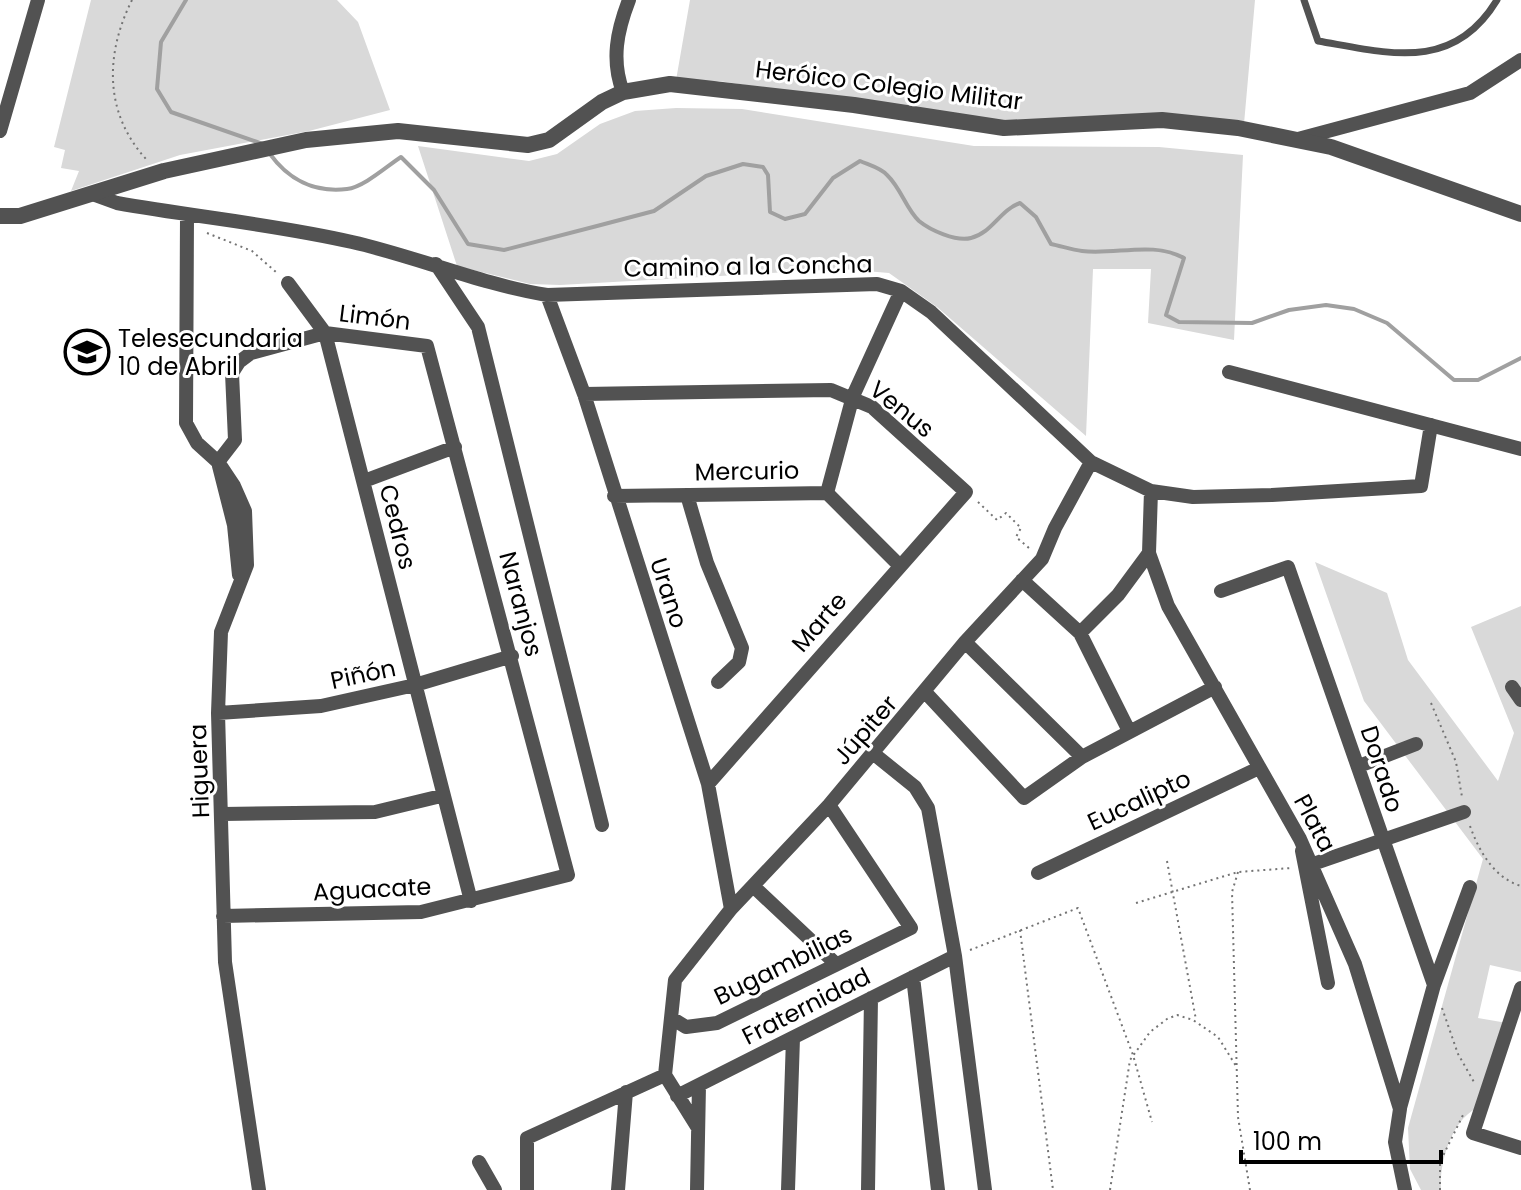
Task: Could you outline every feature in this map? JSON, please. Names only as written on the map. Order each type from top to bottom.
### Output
[{"type":"street","points":[[0,131],[38,0]]},
{"type":"street","points":[[0,216],[20,216],[164,171],[306,140],[398,131],[528,145],[549,140],[602,102],[623,92],[616,74],[617,31],[629,0]]},
{"type":"street","points":[[1297,139],[1470,93],[1521,60]]},
{"type":"street","name":"Heróico Colegio Militar","points":[[623,92],[670,84],[854,105],[1004,128],[1162,120],[1297,139],[1331,147],[1521,214]]},
{"type":"street","name":"Camino a la Concha","points":[[95,195],[117,203],[308,232],[436,264],[493,284],[547,295],[877,284],[901,291],[931,312],[1091,462],[1151,491],[1193,497],[1256,496],[1421,486],[1431,425]]},
{"type":"street","name":"Higuera","points":[[193,216],[186,423],[197,443],[218,462],[234,486],[245,511],[247,565],[221,632],[218,713],[225,962],[259,1190]]},
{"type":"street","points":[[436,264],[478,327],[602,825]]},
{"type":"street","name":"Cedros","points":[[288,283],[325,333],[441,796],[471,901]]},
{"type":"street","points":[[827,493],[853,396],[901,291]]},
{"type":"street","name":"Urano","points":[[547,295],[584,394],[708,784],[731,909]]},
{"type":"street","name":"Limón","points":[[218,462],[235,440],[232,373],[239,362],[251,353],[325,333],[427,346]]},
{"type":"street","name":"Naranjos","points":[[427,346],[568,875]]},
{"type":"street","points":[[1229,372],[1521,449]]},
{"type":"street","name":"Venus","points":[[584,394],[831,390],[853,396],[872,407],[966,492]]},
{"type":"street","points":[[364,481],[455,447]]},
{"type":"street","name":"Júpiter","points":[[665,1075],[665,1048],[673,1019],[675,980],[731,909],[829,805],[926,693],[965,642],[1042,559],[1091,462]]},
{"type":"street","name":"Plata","points":[[1151,491],[1149,553],[1168,606],[1300,839],[1308,866],[1355,964],[1400,1109],[1395,1142],[1405,1190]]},
{"type":"street","name":"Marte","points":[[708,784],[966,492]]},
{"type":"street","name":"Mercurio","points":[[614,496],[827,493],[899,565]]},
{"type":"street","points":[[687,495],[707,563],[742,648],[739,662],[718,682]]},
{"type":"street","points":[[1080,633],[1118,595],[1149,553]]},
{"type":"street","name":"Dorado","points":[[1221,591],[1288,567],[1434,985]]},
{"type":"street","points":[[1022,580],[1080,633],[1129,731]]},
{"type":"street","points":[[965,642],[1082,757]]},
{"type":"street","name":"Piñón","points":[[218,713],[321,706],[415,685],[512,656]]},
{"type":"street","points":[[926,693],[1024,798],[1082,757],[1215,687]]},
{"type":"street","points":[[1512,687],[1521,700]]},
{"type":"street","points":[[1359,766],[1416,744]]},
{"type":"street","points":[[874,754],[915,787],[928,808],[955,956],[985,1190]]},
{"type":"street","name":"Eucalipto","points":[[1038,873],[1259,768]]},
{"type":"street","points":[[223,814],[375,812],[441,796]]},
{"type":"street","name":"Bugambilias","points":[[673,1019],[686,1027],[717,1023],[911,928],[829,805]]},
{"type":"street","points":[[1328,983],[1308,866],[1464,812]]},
{"type":"street","name":"Aguacate","points":[[223,916],[421,912],[568,875]]},
{"type":"street","points":[[753,886],[835,963]]},
{"type":"street","points":[[1400,1109],[1434,985],[1470,887]]},
{"type":"street","name":"Fraternidad","points":[[677,1096],[955,956]]},
{"type":"street","points":[[913,977],[938,1190]]},
{"type":"street","points":[[1521,988],[1473,1133],[1521,1148]]},
{"type":"street","points":[[868,1190],[871,998]]},
{"type":"street","points":[[788,1190],[793,1038]]},
{"type":"street","points":[[527,1190],[527,1138],[665,1075],[698,1128]]},
{"type":"street","points":[[697,1190],[699,1085]]},
{"type":"street","points":[[618,1190],[626,1092]]},
{"type":"street","points":[[479,1162],[495,1190]]},
{"type":"lane","points":[[1304,0],[1318,41],[1395,55],[1438,50],[1482,26],[1497,0]]},
{"type":"path","points":[[132,0],[122,21],[110,84],[125,127],[144,158],[164,171]]},
{"type":"path","points":[[193,216],[207,233],[252,251],[288,283]]},
{"type":"path","points":[[966,492],[997,520],[1006,513],[1021,528],[1016,537],[1042,559]]},
{"type":"path","points":[[1167,861],[1175,891],[1196,1021]]},
{"type":"path","points":[[1136,903],[1238,872],[1308,866]]},
{"type":"path","points":[[1238,872],[1232,892],[1236,1067],[1238,1117],[1250,1190]]},
{"type":"path","points":[[955,956],[1078,908],[1133,1055],[1152,1122]]},
{"type":"path","points":[[1020,930],[1053,1190]]},
{"type":"path","points":[[1434,985],[1458,1054],[1478,1089],[1487,1093]]},
{"type":"path","points":[[1110,1190],[1133,1055],[1150,1032],[1177,1015],[1196,1021],[1218,1037],[1236,1067]]},
{"type":"path","points":[[1440,1190],[1440,1162],[1468,1106]]},
{"type":"shaded area","points":[[91,0],[337,0],[358,22],[390,110],[309,131],[180,155],[71,191],[79,171],[61,168],[65,150],[54,147]]},
{"type":"shaded area","points":[[690,0],[1255,0],[1243,135],[1169,127],[1001,123],[719,81],[675,86]]},
{"type":"shaded area","points":[[742,109],[974,146],[1159,147],[1243,155],[1234,340],[1148,323],[1151,269],[1093,269],[1086,436],[937,307],[889,273],[842,269],[560,285],[530,284],[457,266],[418,146],[529,161],[557,154],[600,124],[635,111]]},
{"type":"shaded area","points":[[1315,562],[1387,593],[1408,660],[1498,781],[1514,733],[1471,627],[1521,606],[1521,972],[1490,965],[1478,1018],[1507,1023],[1481,1106],[1462,1120],[1449,1142],[1442,1167],[1441,1190],[1421,1190],[1410,1169],[1408,1128],[1483,859],[1364,701]]},
{"type":"waterway","points":[[186,0],[161,42],[157,89],[171,112],[263,144]]},
{"type":"waterway","points":[[270,154],[285,171],[303,182],[335,190],[361,184],[401,157],[434,190],[468,244],[504,250],[654,211],[706,176],[743,164],[763,167],[768,175],[770,212],[785,219],[805,214],[833,178],[860,161],[887,175],[919,221],[951,237],[965,239],[978,235],[1020,203],[1036,217],[1051,244],[1095,252],[1160,250],[1184,258],[1166,315],[1179,322],[1252,323],[1289,310],[1326,305],[1354,309],[1387,323],[1454,380],[1478,380],[1521,358]]},
{"type":"place","name":"Telesecundaria 10 de Abril","points":[[87,352]]}]
